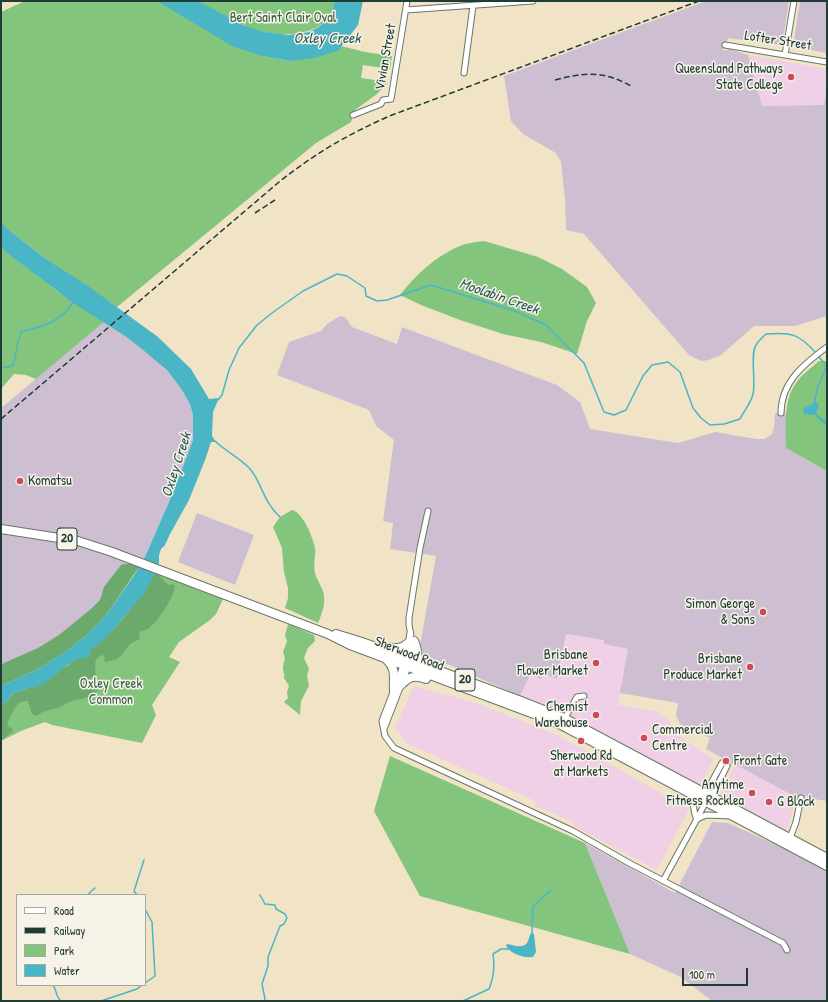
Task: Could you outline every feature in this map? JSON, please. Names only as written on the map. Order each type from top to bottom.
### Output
[{"type":"main road","name":"Sherwood Road","points":[[1,529],[78,542],[130,559],[318,630],[387,660],[406,663],[420,663],[521,701],[790,842],[827,866]]},
{"type":"main road","name":"Sherwood Road","points":[[328,634],[347,637],[377,647],[406,663],[448,682],[562,722],[691,793],[707,798],[734,816],[827,858]]},
{"type":"main road","points":[[377,647],[396,649],[411,642],[417,646],[417,658],[420,663]]},
{"type":"main road","points":[[387,660],[394,669],[394,690]]},
{"type":"main road","points":[[401,685],[408,678],[418,676],[444,686],[448,682]]},
{"type":"street","name":"Vivian Street","points":[[353,115],[381,104],[383,100],[391,99],[407,1]]},
{"type":"street","points":[[406,10],[533,1]]},
{"type":"street","points":[[785,55],[794,1]]},
{"type":"street","points":[[464,73],[473,6]]},
{"type":"street","name":"Lofter Street","points":[[725,45],[827,62]]},
{"type":"street","points":[[781,413],[781,406],[789,382],[797,372],[827,346]]},
{"type":"street","points":[[384,729],[401,685],[411,642],[409,625],[411,605],[428,511]]},
{"type":"street","points":[[406,663],[382,721],[385,736],[394,748],[573,831],[663,881],[783,943],[787,950]]},
{"type":"street","points":[[562,722],[576,697],[584,696]]},
{"type":"street","points":[[663,881],[697,819],[707,798],[708,789],[722,763]]},
{"type":"street","points":[[707,798],[714,792],[727,766]]},
{"type":"street","points":[[691,793],[693,799],[693,814],[697,819]]},
{"type":"street","points":[[790,842],[801,798]]},
{"type":"street","points":[[697,819],[706,815],[734,816]]},
{"type":"shaded area","points":[[706,1],[789,1],[782,45],[728,38],[723,51],[730,49],[748,55],[762,106],[824,105],[827,86],[827,316],[795,326],[754,326],[721,355],[709,360],[701,361],[689,355],[584,234],[566,230],[565,199],[561,162],[556,153],[523,134],[511,121],[504,76]]},
{"type":"shaded area","points":[[800,1],[827,1],[827,53],[793,47]]},
{"type":"shaded area","name":"Queensland Pathways State College","points":[[748,55],[827,69],[827,86],[824,105],[762,106]]},
{"type":"shaded area","points":[[340,316],[345,317],[352,327],[397,344],[402,327],[557,385],[580,402],[590,429],[678,443],[715,432],[764,439],[771,435],[774,428],[775,413],[786,413],[786,448],[827,471],[827,801],[807,798],[807,796],[801,798],[796,797],[706,749],[710,738],[680,724],[676,715],[678,703],[620,693],[628,649],[604,644],[604,640],[566,634],[557,679],[543,674],[541,679],[530,675],[520,696],[452,666],[421,655],[419,651],[436,556],[390,549],[393,523],[383,521],[394,440],[376,426],[369,410],[277,375],[289,342],[321,331],[327,324]]},
{"type":"shaded area","points":[[104,322],[125,336],[167,370],[182,390],[190,404],[193,415],[193,440],[169,502],[145,557],[135,574],[1,686],[1,408]]},
{"type":"shaded area","points":[[197,513],[254,535],[235,585],[178,562]]},
{"type":"shaded area","points":[[566,634],[604,640],[605,644],[629,649],[618,705],[660,712],[660,716],[667,718],[676,734],[714,759],[700,785],[587,727],[569,715],[520,696],[530,675],[543,674],[557,679]]},
{"type":"shaded area","points":[[414,686],[479,704],[559,736],[688,808],[688,811],[657,870],[572,825],[571,821],[535,806],[536,803],[533,800],[406,743],[395,728]]},
{"type":"shaded area","points":[[736,764],[796,797],[787,832],[720,796]]},
{"type":"shaded area","points":[[712,822],[728,823],[805,858],[827,872],[827,1001],[712,1001],[681,977],[630,954],[585,843],[675,893]]},
{"type":"green space","points":[[25,1],[157,1],[262,56],[290,61],[338,51],[341,46],[365,52],[392,56],[390,69],[363,65],[361,78],[388,82],[377,94],[355,110],[351,122],[316,143],[117,307],[46,259],[1,222],[1,12]]},
{"type":"green space","name":"Bert Saint Clair Oval","points":[[198,1],[335,1],[331,14],[320,25],[303,32],[286,34],[272,33],[246,26]]},
{"type":"green space","points":[[484,241],[538,257],[562,269],[587,287],[596,303],[587,321],[577,354],[541,342],[503,334],[460,320],[400,295],[427,266],[435,260],[451,250],[463,245]]},
{"type":"green space","points":[[1,247],[57,291],[104,322],[36,379],[26,375],[14,374],[1,389]]},
{"type":"green space","points":[[819,361],[827,361],[827,471],[786,448],[786,414],[789,397],[798,380]]},
{"type":"green space","points":[[292,510],[300,515],[304,520],[315,548],[315,573],[324,596],[323,610],[318,623],[285,608],[288,598],[288,588],[284,572],[282,548],[273,527],[280,517]]},
{"type":"green space","points":[[131,564],[139,567],[107,614],[87,635],[64,653],[38,669],[1,686],[1,666],[4,663],[38,648],[59,635],[91,609],[100,600],[104,587],[121,565]]},
{"type":"green space","name":"Oxley Creek Common","points":[[155,573],[223,599],[216,614],[179,642],[169,657],[180,662],[152,705],[156,715],[142,743],[52,725],[45,722],[21,731],[1,741],[1,706],[142,595]]},
{"type":"green space","points":[[155,573],[168,585],[172,584],[175,586],[172,596],[165,609],[152,626],[139,632],[140,639],[130,644],[121,656],[115,660],[104,662],[105,658],[103,655],[96,660],[96,675],[87,681],[88,684],[98,690],[96,693],[82,699],[70,701],[60,707],[45,711],[36,716],[32,714],[28,701],[23,701],[14,708],[7,723],[13,731],[1,741],[1,706],[14,693],[36,687],[56,675],[60,670],[68,666],[74,660],[89,655],[90,650],[118,625],[142,595]]},
{"type":"green space","points":[[288,624],[314,635],[315,641],[308,648],[304,658],[309,669],[307,675],[309,686],[301,701],[300,715],[284,702],[288,698],[287,692],[289,686],[284,678],[283,668],[285,659],[283,652],[287,641],[285,635]]},
{"type":"green space","points":[[390,756],[585,843],[630,954],[420,896],[374,811]]},
{"type":"water","name":"Oxley Creek","points":[[157,1],[198,1],[243,25],[265,32],[289,35],[309,32],[320,26],[331,15],[335,1],[363,1],[358,25],[338,51],[314,58],[290,61],[262,56],[232,46]]},
{"type":"water","points":[[1,222],[46,259],[88,286],[158,337],[191,369],[209,399],[219,398],[213,412],[212,436],[216,442],[211,442],[189,500],[165,545],[161,549],[159,555],[159,565],[143,595],[103,641],[90,650],[89,655],[85,658],[80,658],[70,663],[40,685],[14,693],[1,706],[1,686],[38,669],[64,653],[87,635],[107,614],[135,574],[145,557],[169,502],[193,440],[193,415],[190,404],[182,390],[167,370],[125,336],[73,303],[1,247]]},
{"type":"water","points":[[816,402],[819,405],[816,414],[827,422],[826,425],[815,415],[804,414],[804,408]]},
{"type":"water","points":[[531,933],[534,934],[536,952],[533,957],[518,955],[506,946],[507,944],[518,946],[525,945],[528,942]]},
{"type":"waterway","name":"Moolabin Creek","points":[[218,400],[222,395],[229,370],[239,348],[257,325],[303,291],[337,274],[347,276],[365,288],[366,296],[377,301],[387,300],[431,285],[515,311],[546,325],[584,363],[604,412],[614,415],[626,410],[643,376],[652,365],[668,362],[680,372],[693,408],[701,418],[710,425],[724,424],[740,419],[751,401],[754,389],[754,349],[758,342],[766,334],[782,333],[800,338],[816,353]]},
{"type":"waterway","points":[[1,368],[13,365],[22,331],[52,322],[64,314],[74,301]]},
{"type":"waterway","name":"Moolabin Creek","points":[[814,405],[818,386],[827,366],[818,356]]},
{"type":"waterway","points":[[215,441],[243,462],[251,470],[270,505],[280,517]]},
{"type":"waterway","points":[[136,894],[134,891],[144,860]]},
{"type":"waterway","points":[[88,894],[95,888]]},
{"type":"waterway","points":[[532,934],[533,906],[551,890]]},
{"type":"waterway","points":[[260,895],[265,904],[275,905],[276,909],[285,914],[287,918],[284,924],[280,926],[268,957],[268,966],[262,984],[265,999],[264,1001]]},
{"type":"waterway","points":[[146,911],[152,922],[155,976],[146,982]]},
{"type":"waterway","points":[[463,1001],[489,989],[494,972],[493,954],[501,949],[510,949]]},
{"type":"waterway","points":[[54,986],[61,1001]]},
{"type":"waterway","points":[[101,1001],[137,989],[141,986]]},
{"type":"tunnel","points":[[722,763],[725,757]]},
{"type":"tunnel","points":[[727,766],[731,760]]},
{"type":"railway","points":[[1,419],[279,182],[306,162],[333,145],[392,115],[699,1]]},
{"type":"railway","points":[[555,80],[576,75],[594,74],[603,75],[631,86]]},
{"type":"railway","points":[[255,213],[275,200]]},
{"type":"place","name":"Queensland Pathways State College","points":[[791,77]]},
{"type":"place","name":"Komatsu","points":[[20,481]]},
{"type":"place","name":"Simon George & Sons","points":[[763,612]]},
{"type":"place","name":"Brisbane Flower Market","points":[[596,663]]},
{"type":"place","name":"Brisbane Produce Market","points":[[750,667]]},
{"type":"place","name":"Chemist Warehouse","points":[[596,715]]},
{"type":"place","name":"Commercial Centre","points":[[644,738]]},
{"type":"place","name":"Sherwood Rd at Markets","points":[[581,741]]},
{"type":"place","name":"Front Gate","points":[[726,761]]},
{"type":"place","name":"Anytime Fitness Rocklea","points":[[752,793]]},
{"type":"place","name":"G Block","points":[[769,802]]}]
